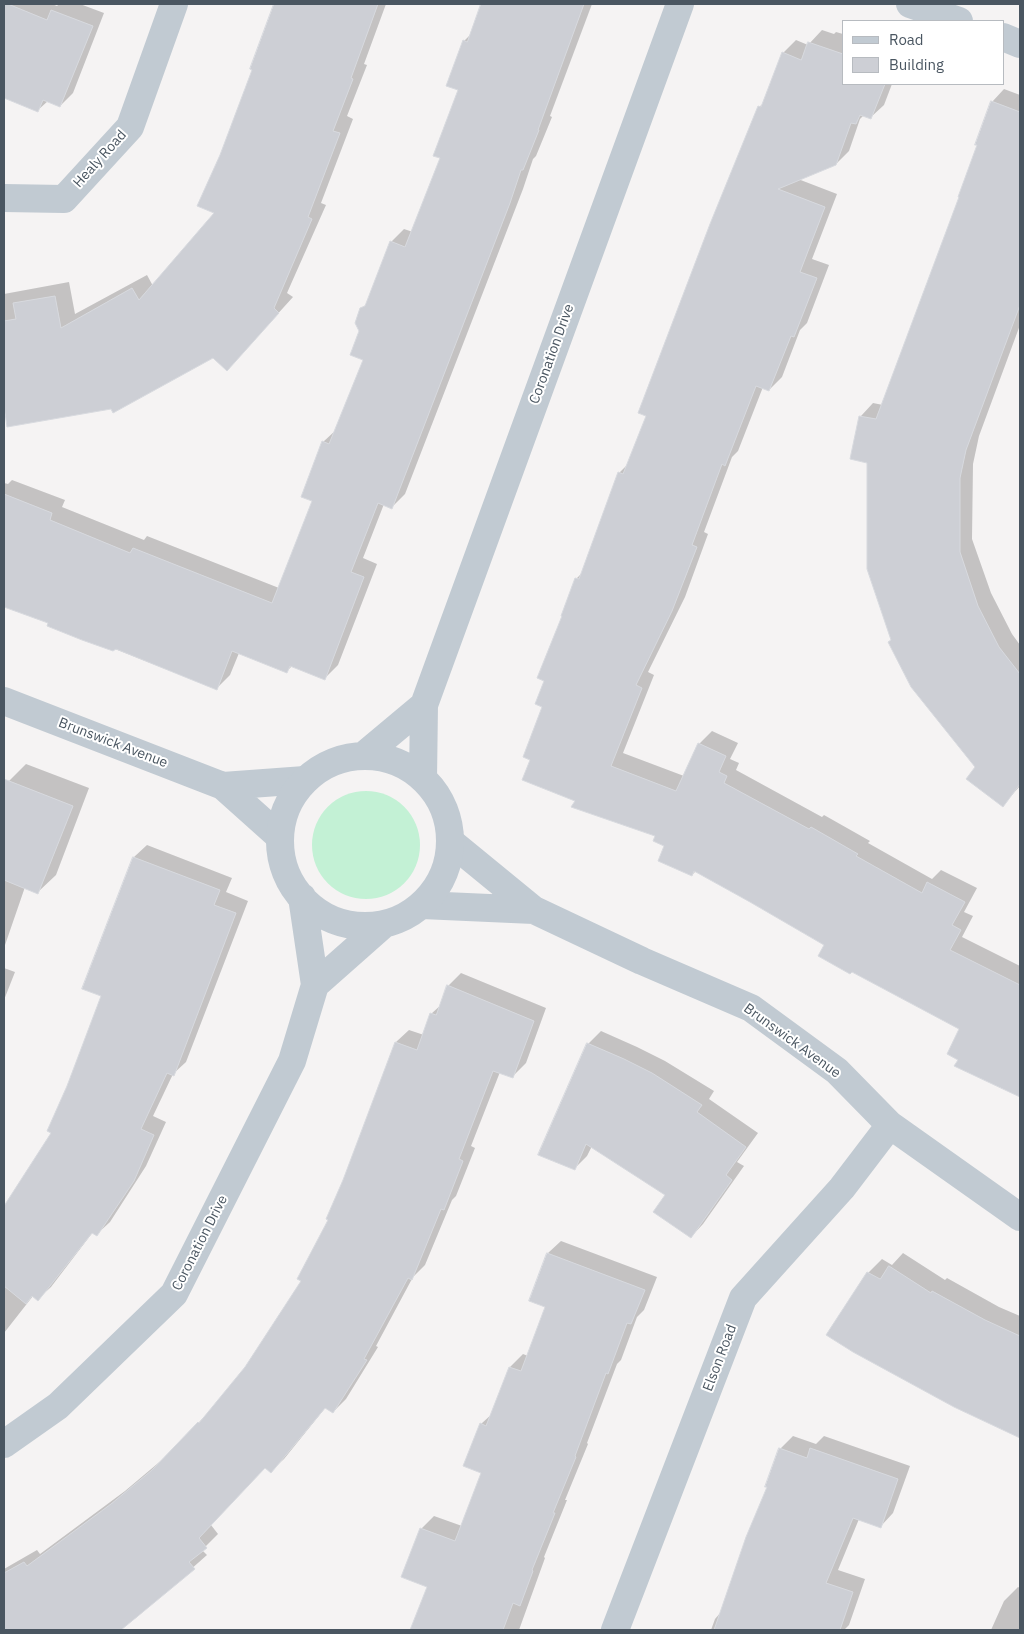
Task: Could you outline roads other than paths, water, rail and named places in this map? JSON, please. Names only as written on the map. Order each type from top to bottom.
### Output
[{"type":"street","name":"Healy Road","points":[[4,198],[64,199],[130,127],[174,4]]},
{"type":"street","name":"Coronation Drive","points":[[423,779],[424,705],[680,4]]},
{"type":"street","points":[[910,4],[956,20]]},
{"type":"street","points":[[1004,37],[1020,44]]},
{"type":"street","name":"Brunswick Avenue","points":[[4,701],[222,786],[280,837]]},
{"type":"street","points":[[363,756],[424,705]]},
{"type":"street","points":[[363,756],[384,758],[404,765],[423,779],[438,797],[447,819],[450,842],[447,866],[437,887],[422,905],[402,918],[384,924],[360,926],[338,922],[318,912],[302,897],[289,880],[282,859],[280,837],[284,816],[292,797],[306,780],[323,767],[342,759],[363,756]]},
{"type":"street","name":"Brunswick Avenue","points":[[222,786],[306,780]]},
{"type":"street","name":"Brunswick Avenue","points":[[450,842],[534,910],[642,961],[751,1008],[837,1071],[890,1125],[1020,1217]]},
{"type":"street","name":"Coronation Drive","points":[[4,1444],[58,1406],[174,1294],[292,1061],[315,985],[302,897]]},
{"type":"street","name":"Brunswick Avenue","points":[[422,905],[534,910]]},
{"type":"street","points":[[315,985],[384,924]]},
{"type":"street","name":"Elson Road","points":[[615,1630],[743,1298],[842,1188],[890,1125]]}]
